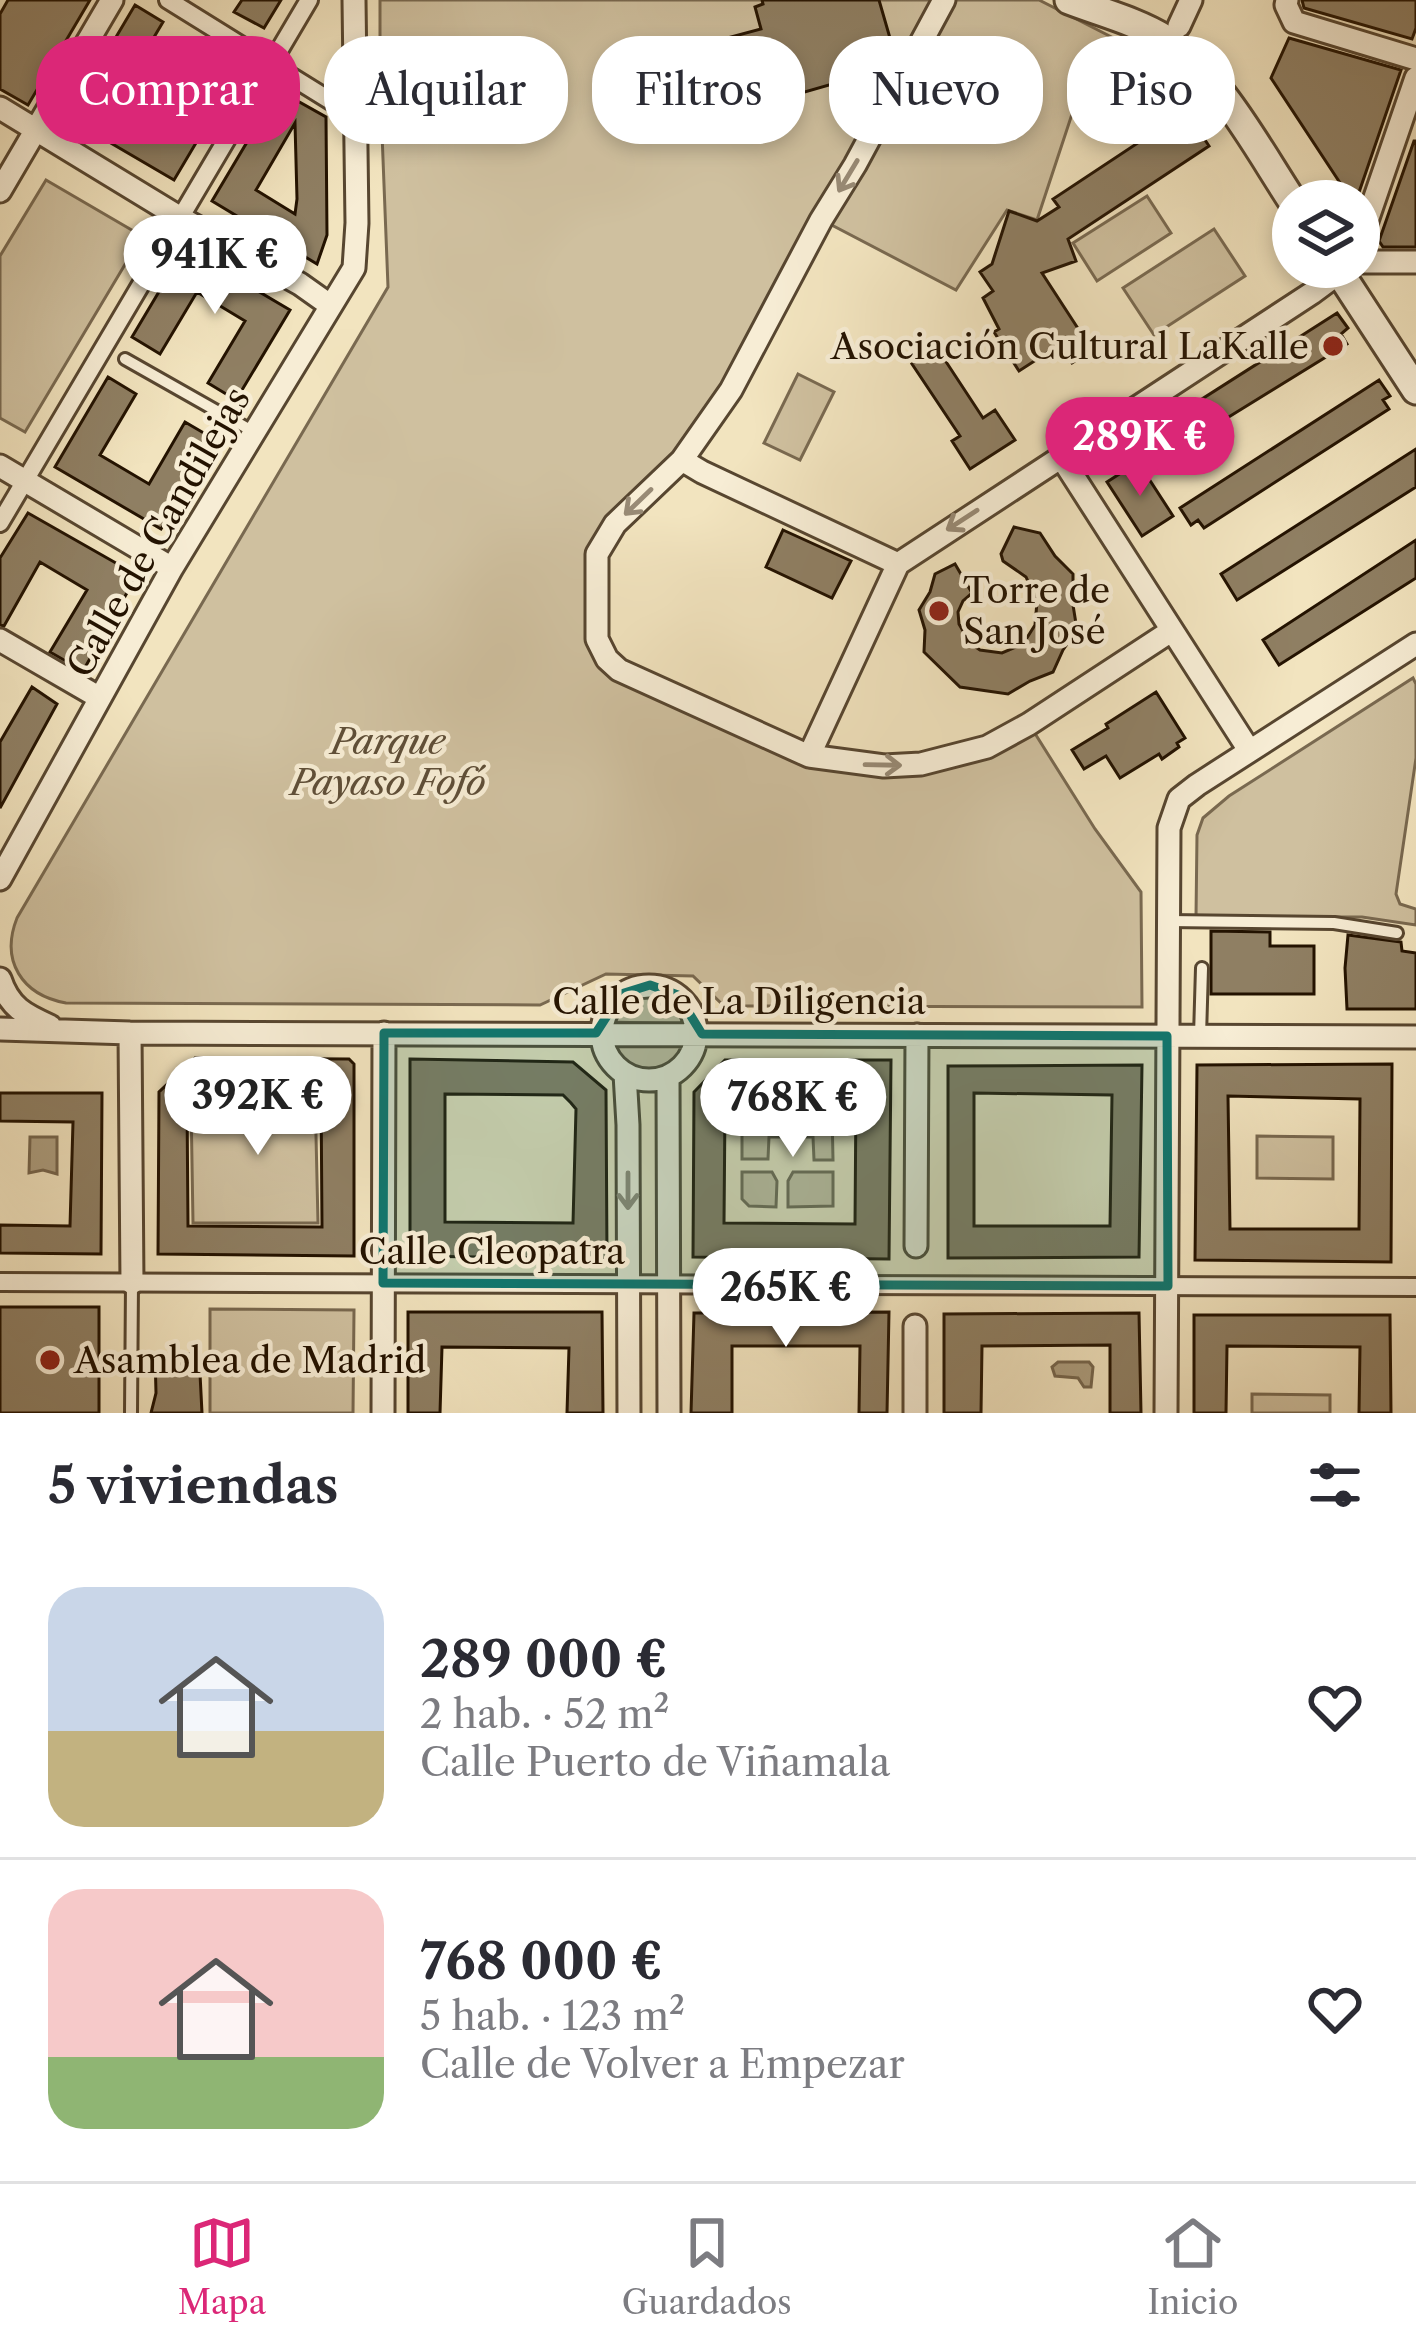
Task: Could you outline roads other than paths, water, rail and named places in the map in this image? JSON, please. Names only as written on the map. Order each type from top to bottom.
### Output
[{"type":"street","points":[[91,36],[112,0]]},
{"type":"street","points":[[168,0],[228,36]]},
{"type":"street","points":[[287,36],[309,0]]},
{"type":"street","name":"Calle de Candilejas","points":[[354,0],[355,36]]},
{"type":"street","points":[[944,0],[731,390],[682,460],[615,524],[597,554],[597,639],[619,670],[809,756],[884,766],[921,764],[987,747],[1171,632]]},
{"type":"street","points":[[1069,0],[1142,27],[1189,56],[1278,180]]},
{"type":"street","points":[[1122,0],[1179,26],[1229,75],[1298,180]]},
{"type":"street","points":[[1179,26],[1191,0]]},
{"type":"street","points":[[1291,11],[1416,59]]},
{"type":"street","points":[[1380,199],[1397,162],[1416,78]]},
{"type":"street","points":[[0,108],[36,130],[0,191]]},
{"type":"street","points":[[59,144],[332,306]]},
{"type":"street","points":[[0,523],[222,144]]},
{"type":"street","name":"Calle de Candilejas","points":[[0,879],[12,835],[100,698],[172,568],[354,268],[356,144]]},
{"type":"street","points":[[1380,265],[1416,262]]},
{"type":"street","points":[[809,756],[898,564],[1315,288]]},
{"type":"street","points":[[1359,288],[1416,390]]},
{"type":"street","points":[[1363,288],[1416,358]]},
{"type":"street","points":[[1061,457],[1250,750]]},
{"type":"street","points":[[682,460],[898,564]]},
{"type":"street","points":[[0,466],[172,568]]},
{"type":"street","points":[[0,640],[100,698]]},
{"type":"street","points":[[1166,1413],[1169,828],[1179,799],[1416,644]]},
{"type":"street","name":"Calle de La Diligencia","points":[[0,980],[15,1008],[62,1031]]},
{"type":"street","points":[[650,985],[678,995],[695,1019],[697,1034],[688,1060],[668,1076],[653,1080],[625,1074],[608,1057],[601,1033],[610,1004],[635,987],[650,985]]},
{"type":"street","name":"Calle de La Diligencia","points":[[0,1030],[1416,1036]]},
{"type":"street","points":[[130,1033],[132,1282]]},
{"type":"street","points":[[382,1413],[384,1033]]},
{"type":"street","points":[[916,1246],[917,1035]]},
{"type":"street","points":[[625,1074],[629,1413]]},
{"type":"street","points":[[668,1076],[669,1413]]},
{"type":"street","name":"Calle Cleopatra","points":[[0,1282],[1416,1287]]},
{"type":"street","points":[[915,1326],[915,1413]]},
{"type":"lane","points":[[124,359],[254,432]]},
{"type":"lane","points":[[1168,921],[1334,923],[1397,933]]},
{"type":"lane","points":[[1201,1036],[1202,968]]},
{"type":"lane","points":[[131,1413],[132,1282]]},
{"type":"place","name":"Asociación Cultural LaKalle","points":[[1333,346]]},
{"type":"place","name":"Torre de San José","points":[[939,611]]},
{"type":"place","name":"Asamblea de Madrid","points":[[50,1360]]},
{"type":"park label","name":"Parque Payaso Fofó","points":[[388,762]]}]
